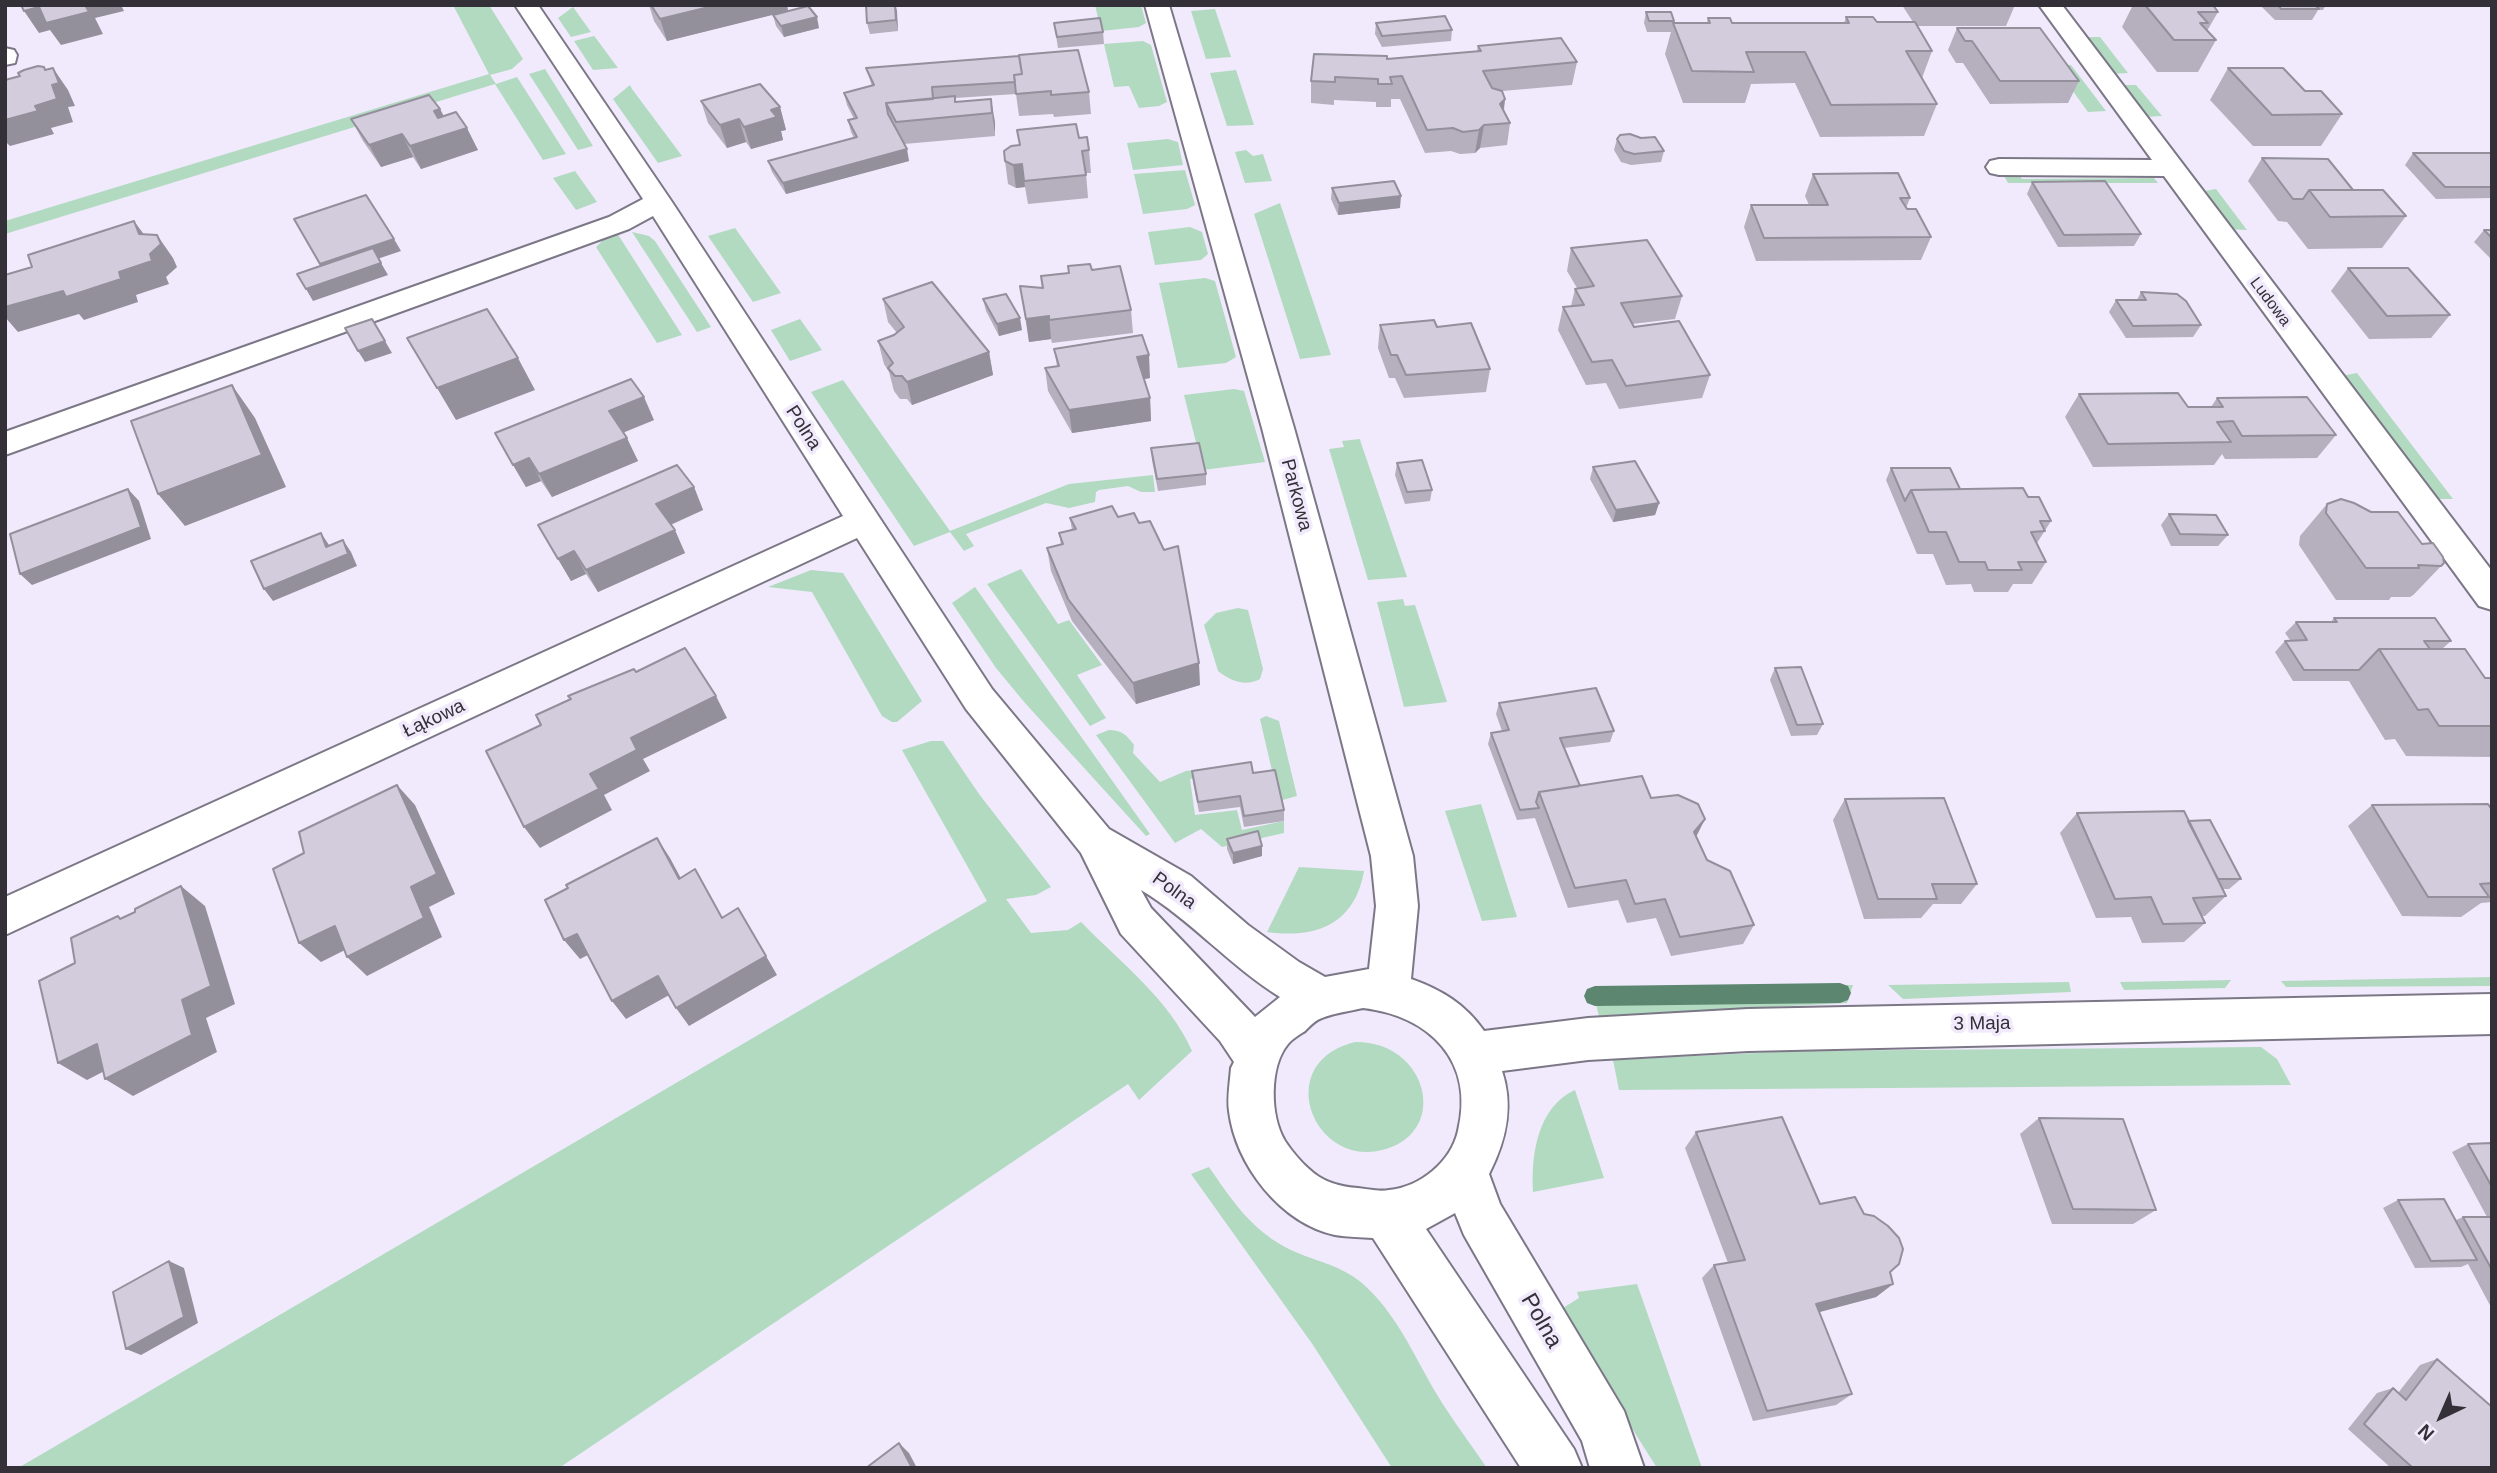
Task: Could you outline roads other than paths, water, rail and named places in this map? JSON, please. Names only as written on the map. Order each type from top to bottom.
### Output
[{"type":"street","name":"Polna","points":[[526,5],[658,202],[979,699],[1028,763],[1095,841],[1136,921],[1236,1026],[1255,1056]]},
{"type":"street","name":"Parkowa","points":[[1157,5],[1282,443],[1397,876],[1395,941],[1387,990]]},
{"type":"street","name":"Ludowa","points":[[2050,5],[2169,168],[2492,597]]},
{"type":"street","points":[[2059,144],[2074,168]]},
{"type":"street","points":[[1999,167],[2169,168]]},
{"type":"street","points":[[62,398],[609,207],[658,202]]},
{"type":"street","points":[[5,444],[620,223],[658,202]]},
{"type":"street","name":"Łąkowa","points":[[5,918],[863,522]]},
{"type":"street","name":"Polna","points":[[1095,841],[1176,889],[1233,938],[1284,976],[1318,996]]},
{"type":"street","points":[[1340,989],[1387,990],[1413,998],[1437,1013],[1457,1031],[1473,1054],[1485,1083],[1487,1115],[1480,1146],[1465,1174],[1450,1190],[1410,1212],[1353,1215],[1322,1205],[1293,1189],[1272,1165],[1256,1138],[1249,1108],[1249,1081],[1255,1056],[1277,1024],[1292,1010],[1318,996],[1340,989]]},
{"type":"street","name":"3 Maja","points":[[1473,1054],[1588,1040],[1748,1030],[2492,1014]]},
{"type":"street","name":"Polna","points":[[1465,1174],[1481,1218],[1605,1430],[1617,1468]]},
{"type":"street","points":[[1386,1215],[1555,1468]]},
{"type":"waterway","points":[[1595,996],[1840,993]]}]
